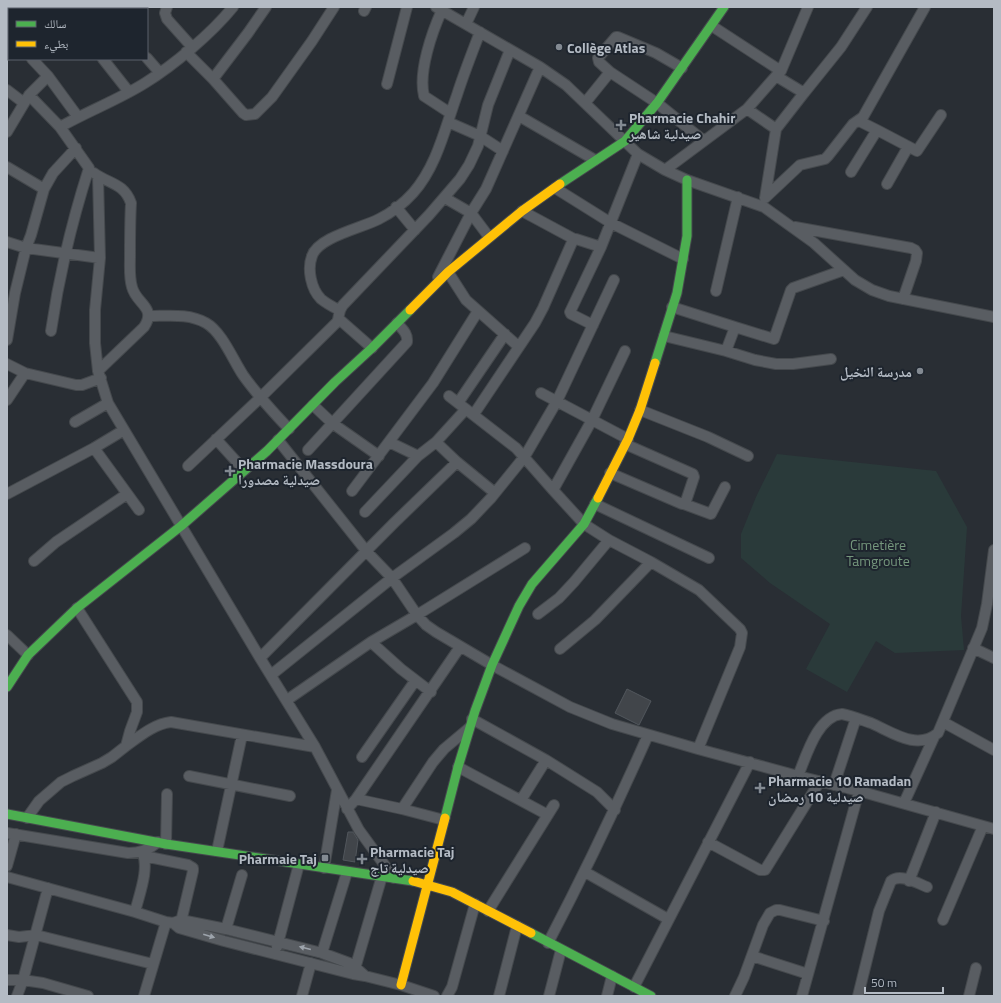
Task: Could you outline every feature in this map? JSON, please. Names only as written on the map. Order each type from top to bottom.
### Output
[{"type":"street","points":[[167,7],[165,13],[167,19],[189,50],[246,115],[255,114],[272,97],[329,9]]},
{"type":"street","points":[[60,127],[129,92],[160,73],[189,50],[233,7]]},
{"type":"street","points":[[213,79],[248,34],[266,7]]},
{"type":"street","points":[[387,84],[407,7]]},
{"type":"street","points":[[466,24],[474,7]]},
{"type":"street","points":[[7,687],[28,654],[77,608],[181,526],[220,493],[278,440],[448,272],[522,211],[625,141],[657,104],[724,7]]},
{"type":"street","points":[[665,170],[747,109],[779,73],[808,7]]},
{"type":"street","points":[[764,203],[776,129],[842,47],[867,7]]},
{"type":"street","points":[[764,203],[800,165],[824,159],[828,156],[849,129],[863,117],[925,7]]},
{"type":"street","points":[[503,151],[449,118],[424,96],[423,76],[428,49],[439,9],[540,67],[566,85],[638,154],[665,170],[687,180],[738,197],[764,203],[789,226],[814,243],[855,280],[872,290],[903,299],[994,317]]},
{"type":"street","points":[[712,26],[779,73],[804,93]]},
{"type":"street","points":[[372,348],[322,299],[315,288],[311,277],[310,265],[314,252],[324,242],[379,219],[412,194],[425,177],[439,150],[480,32]]},
{"type":"street","points":[[682,68],[656,53],[618,37],[598,58],[599,62],[610,72],[657,104],[704,141]]},
{"type":"street","points":[[188,466],[313,347],[339,315],[445,198],[460,179],[478,146],[488,105],[510,50]]},
{"type":"street","points":[[148,59],[160,73]]},
{"type":"street","points":[[33,60],[48,76],[78,117]]},
{"type":"street","points":[[104,60],[129,92]]},
{"type":"street","points":[[436,283],[471,213],[486,189],[540,67]]},
{"type":"street","points":[[585,103],[610,72]]},
{"type":"street","points":[[7,132],[26,99],[48,76]]},
{"type":"street","points":[[7,90],[26,99],[60,127],[89,168],[98,176],[124,190],[128,196],[131,203],[130,279],[135,294],[148,311],[149,316],[144,327],[99,374],[82,385],[76,385],[25,372],[7,364]]},
{"type":"street","points":[[747,109],[776,129]]},
{"type":"street","points":[[858,121],[915,151],[919,150],[941,115]]},
{"type":"street","points":[[519,116],[595,160]]},
{"type":"street","points":[[851,172],[877,130]]},
{"type":"street","points":[[886,184],[908,147]]},
{"type":"street","points":[[7,340],[15,293],[26,248],[44,189],[53,173],[76,148]]},
{"type":"street","points":[[593,325],[571,314],[570,312],[601,247],[638,154]]},
{"type":"street","points":[[7,167],[44,189]]},
{"type":"street","points":[[51,331],[56,296],[65,254],[89,168]]},
{"type":"street","points":[[98,176],[100,258],[95,310],[96,348],[99,374],[108,403],[260,658],[315,746],[359,830],[394,878]]},
{"type":"street","points":[[401,985],[458,767],[471,723],[492,665],[519,606],[532,584],[584,524],[610,474],[640,410],[677,293],[688,220],[687,180]]},
{"type":"street","points":[[555,188],[610,223],[683,259]]},
{"type":"street","points":[[716,291],[738,197]]},
{"type":"street","points":[[445,198],[471,213],[489,237]]},
{"type":"street","points":[[396,207],[415,230]]},
{"type":"street","points":[[522,211],[574,239],[601,247]]},
{"type":"street","points":[[789,226],[911,248],[915,250],[917,253],[916,262],[903,299]]},
{"type":"street","points":[[365,512],[418,456],[436,442],[519,347],[543,308],[574,239]]},
{"type":"street","points":[[7,242],[26,248],[100,258]]},
{"type":"street","points":[[672,307],[774,339],[793,288],[844,270]]},
{"type":"street","points":[[448,272],[466,300],[519,347]]},
{"type":"street","points":[[271,675],[392,578],[454,533],[484,507],[524,456],[557,401],[614,280]]},
{"type":"street","points":[[352,491],[433,383],[478,311]]},
{"type":"street","points":[[149,316],[184,316],[196,318],[207,323],[220,337],[243,375],[260,398],[289,429]]},
{"type":"street","points":[[308,450],[407,342],[406,333],[397,323]]},
{"type":"street","points":[[726,351],[735,327]]},
{"type":"street","points":[[466,409],[505,334]]},
{"type":"street","points":[[664,336],[776,364],[792,364],[831,359]]},
{"type":"street","points":[[552,490],[592,420],[625,351]]},
{"type":"street","points":[[7,400],[25,372]]},
{"type":"street","points":[[541,393],[592,420],[626,441],[693,474],[694,477],[684,504]]},
{"type":"street","points":[[449,396],[524,456],[552,490],[584,524],[609,540],[651,562],[698,590],[736,624],[742,633],[740,646],[698,749]]},
{"type":"street","points":[[75,422],[108,403]]},
{"type":"street","points":[[313,404],[332,423],[379,456]]},
{"type":"street","points":[[640,410],[708,437],[748,456]]},
{"type":"street","points":[[7,494],[94,448],[124,430]]},
{"type":"street","points":[[216,439],[244,470]]},
{"type":"street","points":[[278,440],[367,552],[392,578],[417,616],[426,625],[492,665],[570,707],[612,724],[698,749],[859,791],[994,829]]},
{"type":"street","points":[[389,442],[418,456]]},
{"type":"street","points":[[436,442],[457,462],[495,493]]},
{"type":"street","points":[[94,448],[139,510]]},
{"type":"street","points":[[260,658],[457,462]]},
{"type":"street","points":[[610,474],[711,514],[725,487]]},
{"type":"street","points":[[34,561],[56,542],[127,494]]},
{"type":"street","points":[[595,504],[709,558]]},
{"type":"street","points":[[538,614],[559,598],[609,540]]},
{"type":"street","points":[[287,700],[371,642],[417,616],[525,548]]},
{"type":"street","points":[[904,804],[934,737],[938,733],[943,722],[982,628],[987,604],[994,550]]},
{"type":"street","points":[[560,649],[595,620],[651,562]]},
{"type":"street","points":[[77,608],[137,702],[137,712],[126,746]]},
{"type":"street","points":[[7,635],[28,654]]},
{"type":"street","points":[[371,642],[415,681],[430,692]]},
{"type":"street","points":[[347,809],[356,799],[460,647]]},
{"type":"street","points":[[973,648],[994,658]]},
{"type":"street","points":[[362,756],[415,681]]},
{"type":"street","points":[[798,776],[815,735],[834,715],[839,714],[871,723],[905,739],[922,740],[934,737]]},
{"type":"street","points":[[834,785],[856,718]]},
{"type":"street","points":[[27,818],[39,801],[61,782],[102,763],[149,730],[164,723],[171,722],[315,746]]},
{"type":"street","points":[[943,722],[994,750]]},
{"type":"street","points":[[471,723],[546,760],[597,792],[615,810]]},
{"type":"street","points":[[402,808],[433,762],[471,723]]},
{"type":"street","points":[[217,851],[242,735]]},
{"type":"street","points":[[548,943],[615,810],[648,735]]},
{"type":"street","points":[[520,800],[546,760]]},
{"type":"street","points":[[634,987],[750,762]]},
{"type":"street","points":[[458,767],[548,815]]},
{"type":"street","points":[[190,776],[290,796]]},
{"type":"street","points":[[708,842],[760,870],[765,870],[820,781]]},
{"type":"street","points":[[324,868],[337,790]]},
{"type":"street","points":[[802,996],[859,791]]},
{"type":"street","points":[[162,843],[167,794]]},
{"type":"street","points":[[356,799],[402,808],[444,820]]},
{"type":"street","points":[[488,911],[554,805]]},
{"type":"street","points":[[909,880],[936,812]]},
{"type":"street","points":[[7,814],[162,843],[428,884],[452,892],[651,996]]},
{"type":"street","points":[[943,920],[983,826]]},
{"type":"street","points":[[7,866],[11,834],[128,854],[143,854],[188,865],[193,868],[175,923],[153,964],[144,996]]},
{"type":"street","points":[[143,854],[162,843]]},
{"type":"street","points":[[134,912],[145,870],[143,854]]},
{"type":"street","points":[[275,953],[299,864]]},
{"type":"street","points":[[322,953],[347,872]]},
{"type":"street","points":[[585,872],[668,919]]},
{"type":"street","points":[[226,929],[242,875]]},
{"type":"street","points":[[354,970],[382,876]]},
{"type":"street","points":[[7,877],[175,923],[311,963],[354,970]]},
{"type":"street","points":[[858,996],[879,911],[891,881],[895,878],[900,878],[927,887]]},
{"type":"street","points":[[17,996],[36,935],[48,888]]},
{"type":"street","points":[[447,996],[452,987],[475,904]]},
{"type":"street","points":[[735,996],[763,925],[770,913],[780,910],[824,921]]},
{"type":"street","points":[[175,923],[226,929],[322,953],[341,959],[354,970],[365,976],[401,985],[435,996]]},
{"type":"street","points":[[499,996],[517,926]]},
{"type":"street","points":[[7,935],[19,937],[36,935],[153,964]]},
{"type":"street","points":[[549,996],[561,950]]},
{"type":"street","points":[[752,956],[808,974]]},
{"type":"street","points":[[302,996],[311,963]]},
{"type":"street","points":[[969,996],[976,968]]},
{"type":"street","points":[[607,996],[612,976]]},
{"type":"street","points":[[7,980],[23,980],[43,983],[88,996]]},
{"type":"green space","name":"Cimetière Tamgroute","points":[[777,454],[936,471],[967,527],[961,616],[964,650],[895,653],[876,641],[847,692],[806,669],[830,624],[770,583],[741,558],[741,534],[756,497]]},
{"type":"building","points":[[627,689],[651,701],[639,725],[615,713]]},
{"type":"building","points":[[348,832],[353,832],[358,840],[355,862],[343,860]]},
{"type":"traffic: fast","points":[[560,184],[625,141],[657,103],[724,7]]},
{"type":"traffic: fast","points":[[655,363],[677,293],[687,236],[687,180]]},
{"type":"traffic: fast","points":[[7,687],[28,655],[77,608],[181,526],[267,451],[335,382],[410,310]]},
{"type":"traffic: fast","points":[[445,818],[458,767],[475,711],[492,665],[519,606],[532,584],[584,524],[598,498]]},
{"type":"traffic: fast","points":[[7,814],[166,844],[413,881]]},
{"type":"traffic: fast","points":[[531,933],[651,996]]},
{"type":"traffic: slow","points":[[410,310],[448,272],[522,211],[560,184]]},
{"type":"traffic: slow","points":[[598,498],[628,439],[640,410],[655,363]]},
{"type":"traffic: slow","points":[[401,985],[445,818]]},
{"type":"traffic: slow","points":[[413,881],[452,892],[531,933]]},
{"type":"place","name":"Collège Atlas","points":[[559,47]]},
{"type":"place","name":"Pharmacie Chahir صيدلية شاهير","points":[[621,125]]},
{"type":"place","name":"مدرسة النخيل","points":[[920,371]]},
{"type":"place","name":"Pharmacie Massdoura صيدلية مصدورا","points":[[230,471]]},
{"type":"place","name":"Pharmacie 10 Ramadan صيدلية 10 رمضان","points":[[760,788]]},
{"type":"place","name":"Pharmaie Taj","points":[[325,858]]},
{"type":"place","name":"Pharmacie Taj صيدلية تاج","points":[[362,859]]}]
